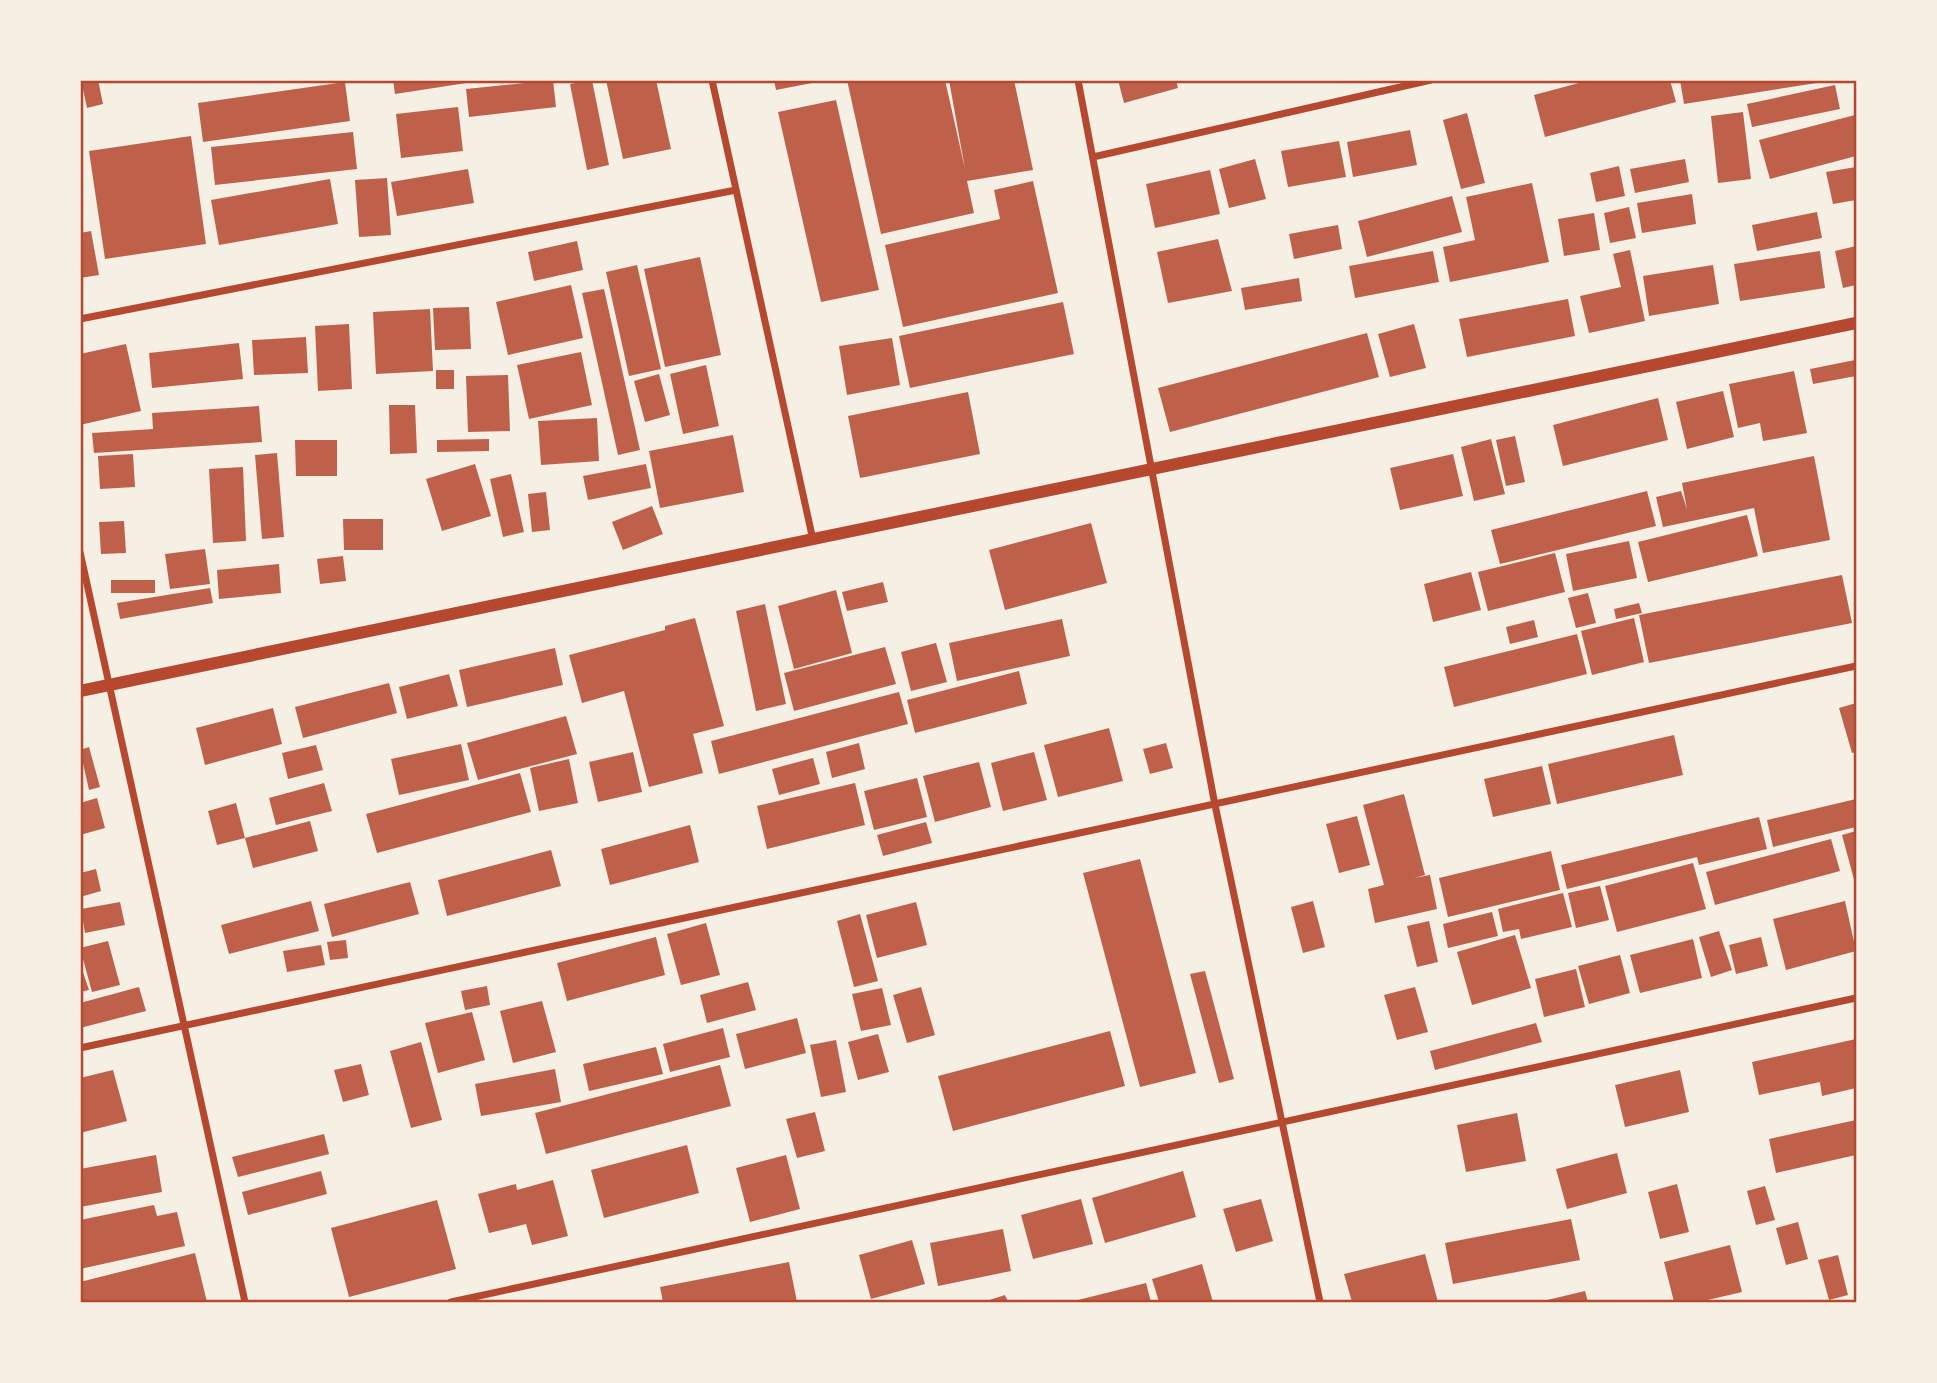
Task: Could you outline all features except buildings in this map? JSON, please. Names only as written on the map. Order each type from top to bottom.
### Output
[{"type":"street","points":[[712,80],[813,540]]},
{"type":"street","points":[[1078,80],[1215,805],[1320,1303]]},
{"type":"street","points":[[1093,157],[1431,80]]},
{"type":"street","points":[[80,319],[736,190]]},
{"type":"street","points":[[80,691],[1857,323]]},
{"type":"street","points":[[80,552],[112,684],[182,1027],[245,1303]]},
{"type":"street","points":[[80,1048],[1857,666]]},
{"type":"street","points":[[451,1303],[1857,998]]}]
